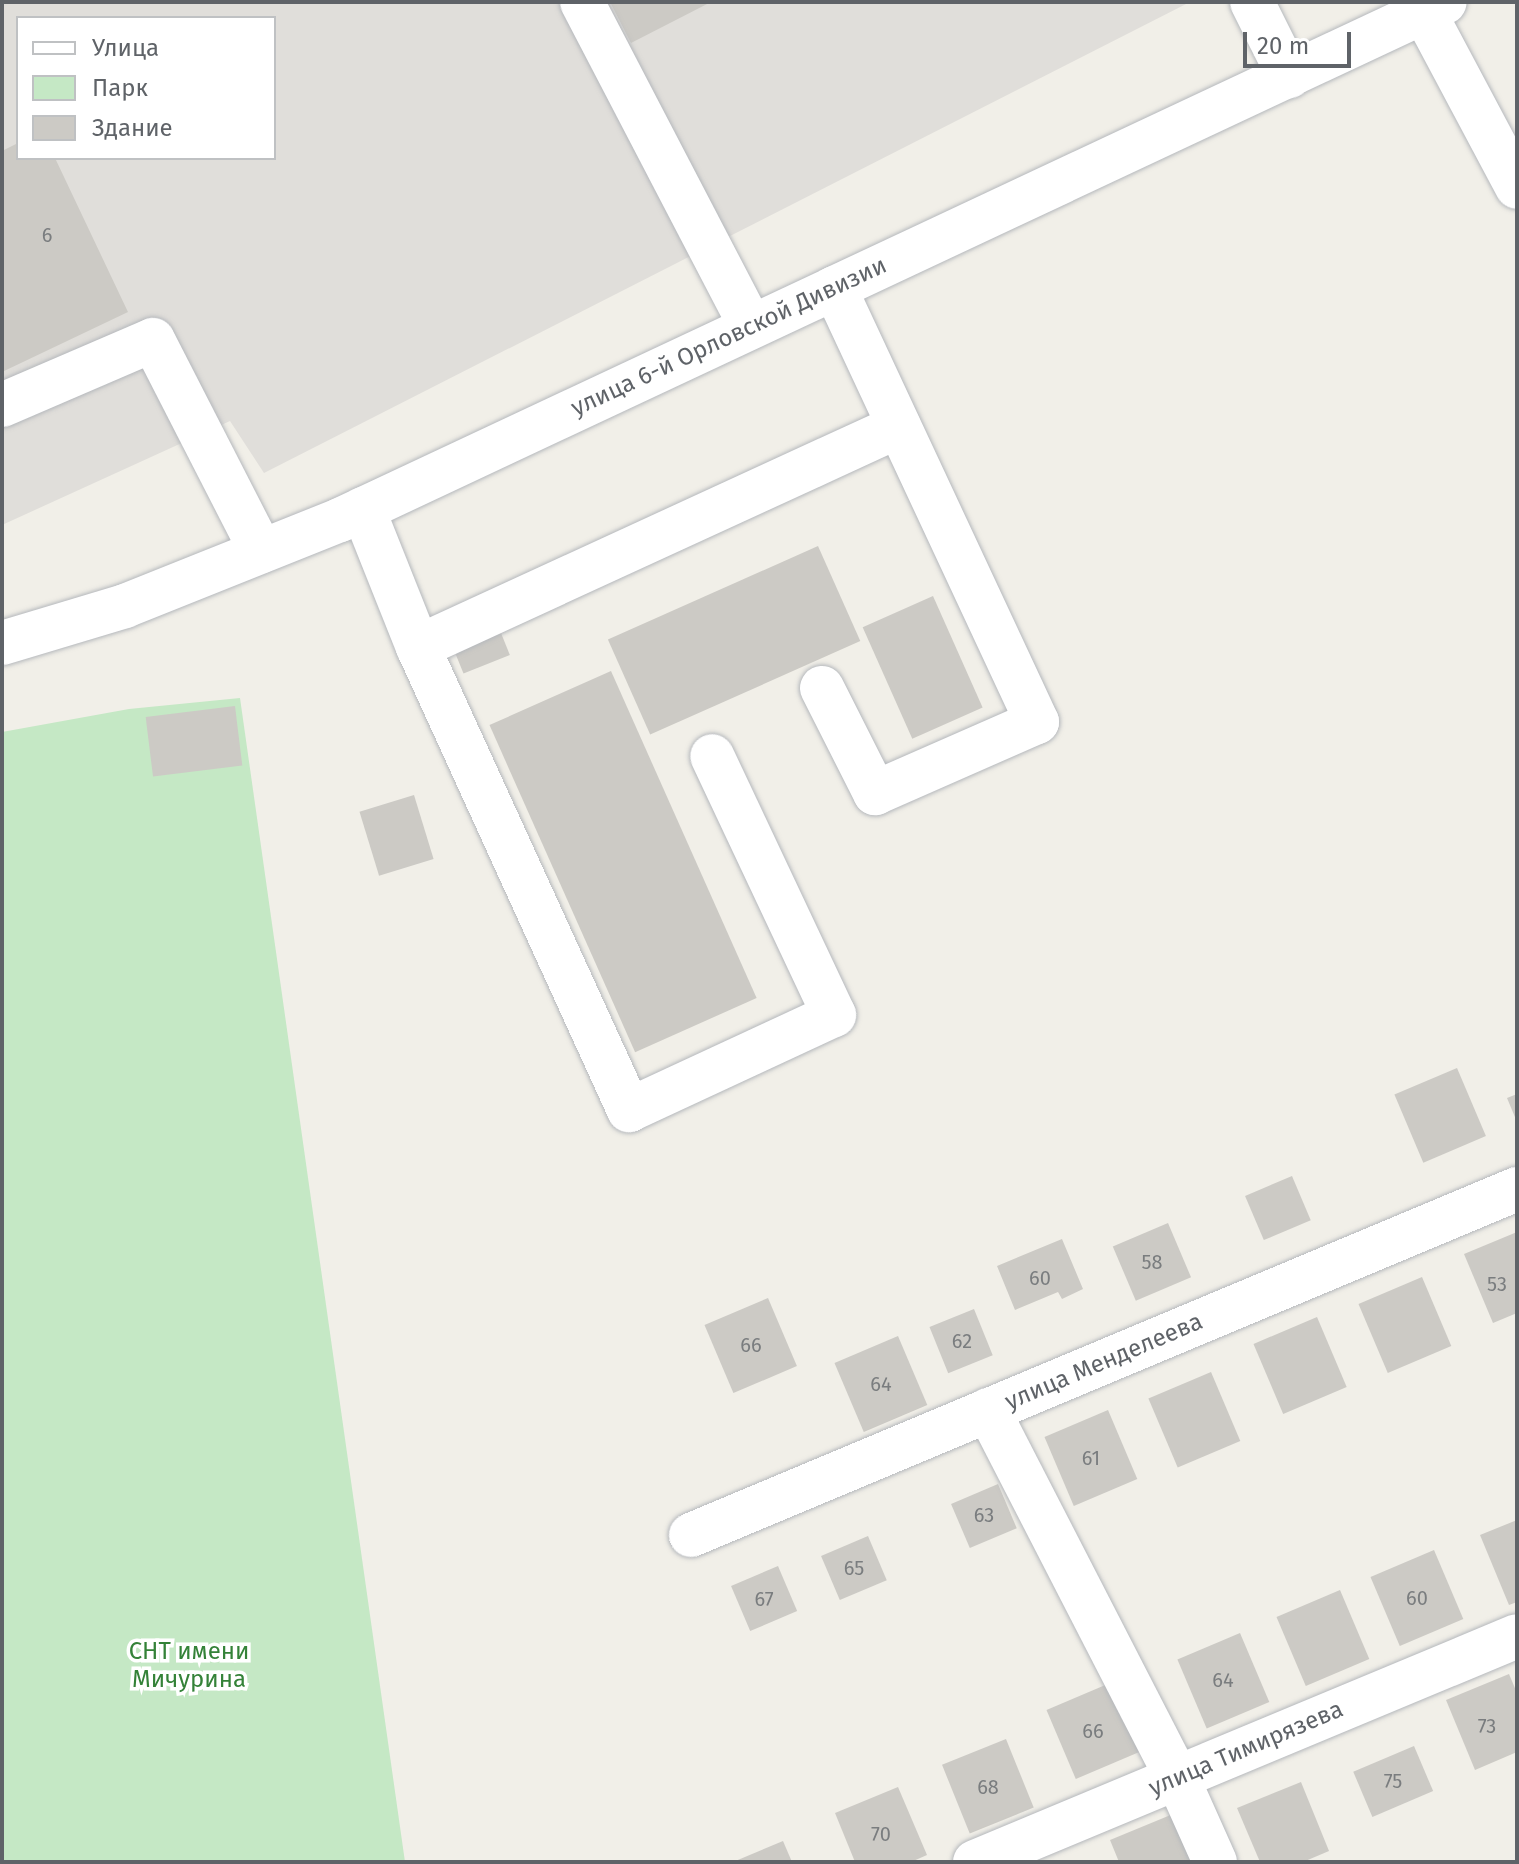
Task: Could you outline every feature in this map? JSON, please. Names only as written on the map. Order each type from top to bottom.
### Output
[{"type":"street","points":[[582,2],[751,327]]},
{"type":"street","points":[[1252,2],[1289,76]]},
{"type":"street","points":[[1434,7],[1517,187]]},
{"type":"street","name":"улица 6-й Орловской Дивизии","points":[[2,643],[125,606],[363,509],[1434,7]]},
{"type":"street","points":[[822,688],[875,793],[1037,722],[835,288]]},
{"type":"street","points":[[2,405],[153,340],[261,551]]},
{"type":"street","points":[[418,647],[899,426]]},
{"type":"street","points":[[363,509],[418,647],[629,1110],[834,1015],[712,756]]},
{"type":"street","name":"улица Менделеева","points":[[691,1535],[1517,1189]]},
{"type":"street","points":[[988,1410],[1177,1777],[1215,1862]]},
{"type":"street","name":"улица Тимирязева","points":[[975,1862],[1517,1636]]},
{"type":"shaded area","points":[[2,2],[1190,2],[264,473],[230,421],[2,525]]},
{"type":"green space","name":"СНТ имени Мичурина","points":[[240,698],[405,1862],[2,1862],[2,732],[129,709]]},
{"type":"building","points":[[610,2],[711,2],[631,43]]},
{"type":"building","points":[[16,144],[16,160],[56,160],[128,312],[2,372],[2,151]]},
{"type":"building","points":[[818,546],[860,641],[650,735],[608,640]]},
{"type":"building","points":[[933,596],[983,707],[912,739],[863,627]]},
{"type":"building","points":[[499,628],[510,655],[464,674],[453,647]]},
{"type":"building","points":[[611,671],[757,998],[635,1052],[489,725]]},
{"type":"building","points":[[235,706],[242,766],[153,777],[146,717]]},
{"type":"building","points":[[414,795],[434,859],[379,876],[359,812]]},
{"type":"building","points":[[1457,1068],[1486,1136],[1423,1163],[1394,1095]]},
{"type":"building","points":[[1517,1094],[1517,1122],[1507,1098]]},
{"type":"building","points":[[1292,1176],[1311,1220],[1264,1240],[1245,1196]]},
{"type":"building","points":[[1168,1223],[1191,1277],[1136,1301],[1113,1246]]},
{"type":"building","points":[[1517,1232],[1517,1313],[1493,1323],[1464,1254]]},
{"type":"building","points":[[1062,1239],[1083,1289],[1062,1299],[1058,1292],[1015,1310],[997,1266]]},
{"type":"building","points":[[1422,1277],[1451,1346],[1388,1373],[1358,1304]]},
{"type":"building","points":[[768,1298],[797,1366],[733,1393],[704,1325]]},
{"type":"building","points":[[974,1309],[993,1355],[948,1373],[929,1327]]},
{"type":"building","points":[[1317,1317],[1347,1387],[1283,1414],[1253,1344]]},
{"type":"building","points":[[898,1336],[927,1405],[864,1432],[834,1363]]},
{"type":"building","points":[[1211,1372],[1240,1441],[1178,1468],[1148,1399]]},
{"type":"building","points":[[1108,1410],[1137,1479],[1074,1506],[1044,1437]]},
{"type":"building","points":[[998,1484],[1017,1528],[970,1548],[951,1504]]},
{"type":"building","points":[[1517,1520],[1517,1602],[1509,1605],[1480,1535]]},
{"type":"building","points":[[868,1536],[887,1580],[840,1600],[821,1556]]},
{"type":"building","points":[[1434,1550],[1463,1619],[1400,1646],[1370,1577]]},
{"type":"building","points":[[778,1566],[797,1611],[750,1631],[731,1586]]},
{"type":"building","points":[[1340,1590],[1369,1659],[1306,1686],[1276,1617]]},
{"type":"building","points":[[1240,1633],[1269,1702],[1207,1729],[1177,1660]]},
{"type":"building","points":[[1509,1674],[1517,1693],[1517,1752],[1475,1770],[1446,1700]]},
{"type":"building","points":[[1110,1683],[1139,1752],[1076,1779],[1046,1710]]},
{"type":"building","points":[[1006,1739],[1034,1808],[970,1833],[942,1765]]},
{"type":"building","points":[[1414,1746],[1433,1791],[1372,1817],[1353,1772]]},
{"type":"building","points":[[1301,1782],[1329,1851],[1303,1862],[1260,1862],[1237,1808]]},
{"type":"building","points":[[898,1787],[927,1855],[911,1862],[855,1862],[835,1813]]},
{"type":"building","points":[[1173,1814],[1193,1862],[1119,1862],[1110,1840]]},
{"type":"building","points":[[783,1841],[792,1862],[733,1862]]}]
